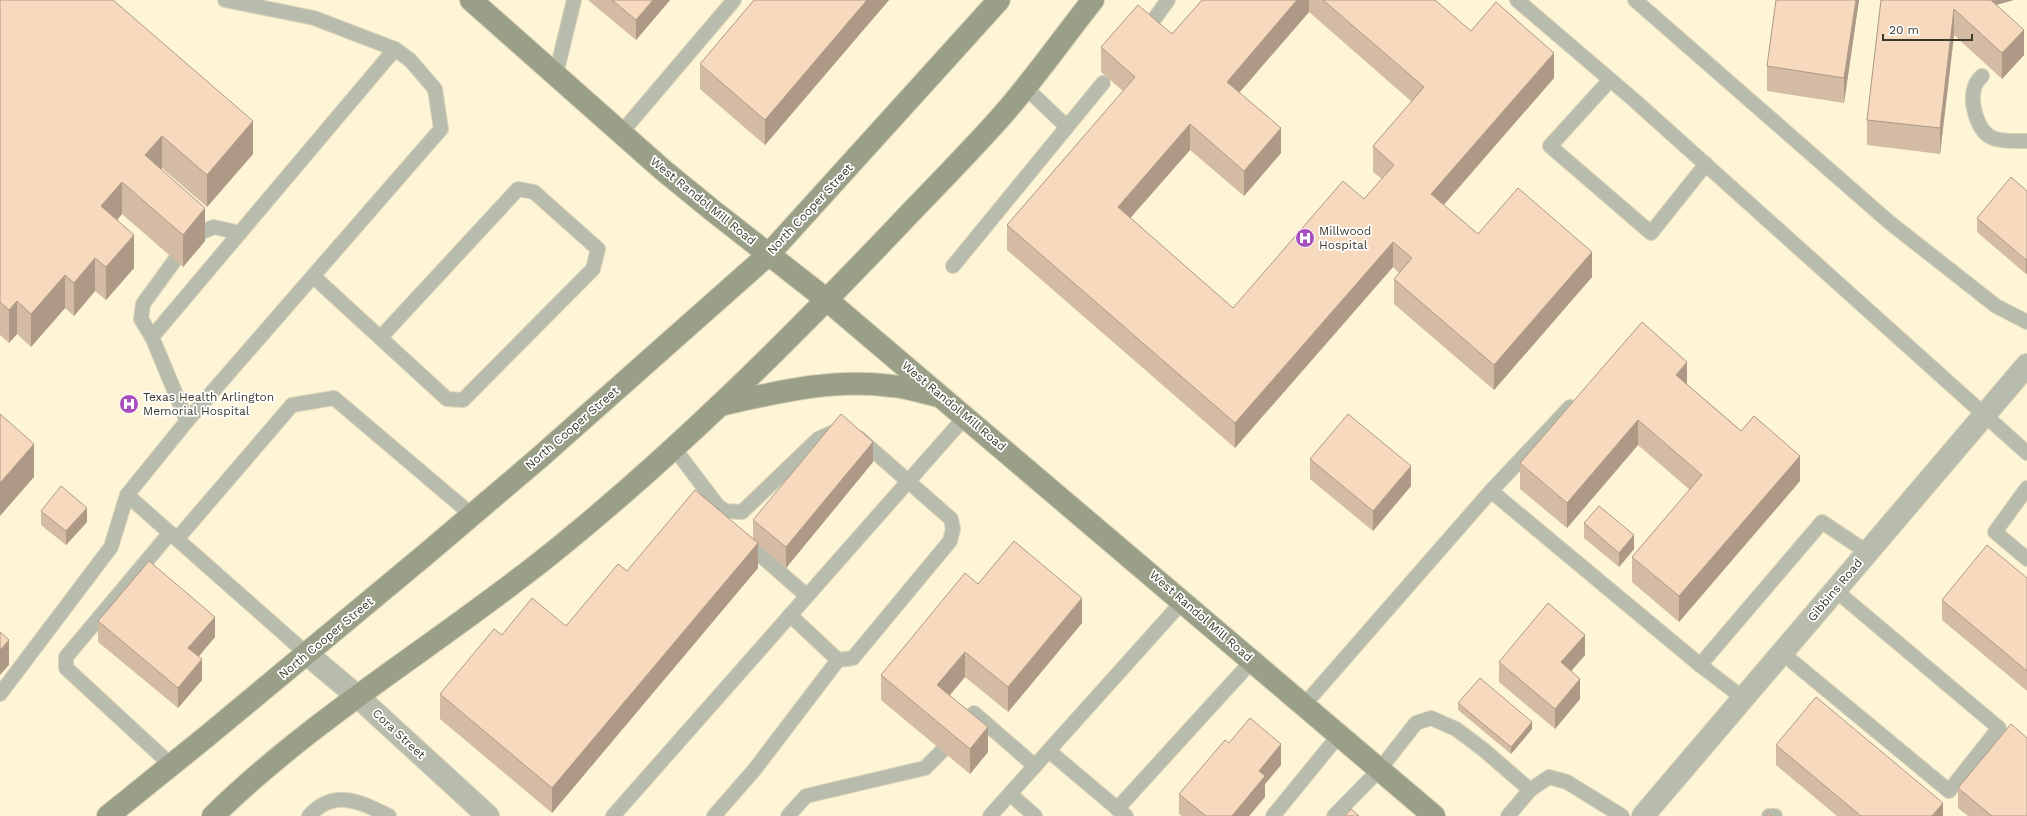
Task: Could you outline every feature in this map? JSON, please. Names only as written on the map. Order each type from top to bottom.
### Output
[{"type":"main road","name":"West Randol Mill Road","points":[[471,0],[621,133],[712,210],[827,300],[1183,601],[1434,816]]},
{"type":"main road","name":"North Cooper Street","points":[[108,816],[307,654],[472,515],[769,254],[999,0]]},
{"type":"main road","points":[[213,816],[254,776],[357,696],[458,626],[558,549],[674,448],[827,300],[1001,117],[1093,0]]},
{"type":"main road","points":[[720,405],[787,389],[844,383],[892,386],[942,397]]},
{"type":"street","name":"Gibbins Road","points":[[1643,816],[2027,364]]},
{"type":"street","name":"Cora Street","points":[[307,654],[357,696],[488,816]]},
{"type":"lane","points":[[0,694],[111,547],[127,495],[187,421],[314,277],[441,129],[435,89],[410,60],[395,49],[314,18],[225,0]]},
{"type":"lane","points":[[556,74],[574,0]]},
{"type":"lane","points":[[621,133],[734,0]]},
{"type":"lane","points":[[1147,29],[1168,0]]},
{"type":"lane","points":[[1517,0],[1706,164],[2027,453]]},
{"type":"lane","points":[[1635,0],[1889,222],[1996,306],[2027,322]]},
{"type":"lane","points":[[152,337],[395,49]]},
{"type":"lane","points":[[1982,76],[1974,87],[1975,114],[1982,130],[1993,138],[2027,141]]},
{"type":"lane","points":[[1610,80],[1550,146],[1650,233],[1706,164]]},
{"type":"lane","points":[[953,266],[1103,83]]},
{"type":"lane","points":[[1024,87],[1067,127]]},
{"type":"lane","points":[[314,277],[380,338],[447,399],[463,400],[593,269],[598,249],[534,192],[518,189],[380,338]]},
{"type":"lane","points":[[197,234],[214,227],[240,233]]},
{"type":"lane","points":[[175,260],[143,304],[141,319],[152,337],[187,421]]},
{"type":"lane","points":[[171,765],[66,668],[66,657],[292,405],[334,398],[472,515]]},
{"type":"lane","points":[[1304,704],[1491,491],[1579,398]]},
{"type":"lane","points":[[612,816],[966,417]]},
{"type":"lane","points":[[714,816],[755,769],[838,660],[853,658],[950,541],[953,529],[951,519],[868,444],[851,433],[838,430],[818,439],[742,512],[725,511]]},
{"type":"lane","points":[[674,448],[718,506],[725,511],[734,528],[743,540],[807,596]]},
{"type":"lane","points":[[2027,488],[1995,532],[2027,559]]},
{"type":"lane","points":[[1491,491],[1700,665],[1743,698]]},
{"type":"lane","points":[[127,495],[307,654]]},
{"type":"lane","points":[[1700,665],[1822,522],[1867,552]]},
{"type":"lane","points":[[1782,653],[1949,791],[1999,728],[1835,590]]},
{"type":"lane","points":[[990,816],[1183,601]]},
{"type":"lane","points":[[790,615],[838,660]]},
{"type":"lane","points":[[1049,751],[1121,812],[1252,660]]},
{"type":"lane","points":[[960,729],[974,713],[1035,766]]},
{"type":"lane","points":[[1334,816],[1380,769],[1416,723],[1431,718],[1456,729],[1484,750],[1530,790]]},
{"type":"lane","points":[[1273,816],[1339,735]]},
{"type":"lane","points":[[788,816],[806,796],[925,768],[942,751]]},
{"type":"lane","points":[[1508,816],[1530,790],[1549,777],[1567,782],[1622,816]]},
{"type":"lane","points":[[1010,794],[1035,816]]},
{"type":"lane","points":[[309,816],[314,811],[332,800],[359,801],[389,816]]},
{"type":"lane","points":[[1769,816],[1775,816]]},
{"type":"building","points":[[0,0],[113,0],[253,121],[207,175],[162,136],[145,155],[205,208],[183,235],[122,182],[101,206],[134,235],[106,267],[95,258],[74,283],[65,275],[31,314],[17,301],[9,310],[0,302]]},
{"type":"building","points":[[612,0],[653,0],[636,20]]},
{"type":"building","points":[[754,0],[867,0],[765,120],[700,64]]},
{"type":"building","points":[[1202,0],[1297,0],[1227,82],[1281,128],[1244,171],[1190,124],[1118,207],[1233,308],[1343,181],[1364,199],[1394,165],[1373,146],[1424,87],[1323,0],[1435,0],[1471,31],[1496,2],[1554,53],[1431,194],[1478,234],[1518,188],[1592,252],[1494,365],[1394,279],[1412,258],[1393,242],[1235,423],[1007,225],[1135,77],[1101,47],[1138,5],[1172,34]]},
{"type":"building","points":[[1776,0],[1856,0],[1844,78],[1767,66]]},
{"type":"building","points":[[1881,0],[1991,0],[2024,30],[2002,53],[1954,9],[1940,128],[1867,120]]},
{"type":"building","points":[[2011,177],[2027,191],[2026,260],[1977,218]]},
{"type":"building","points":[[1642,322],[1687,362],[1676,375],[1741,431],[1754,416],[1800,456],[1679,596],[1632,557],[1702,475],[1638,420],[1567,503],[1520,463]]},
{"type":"building","points":[[0,414],[34,444],[0,483]]},
{"type":"building","points":[[841,414],[873,442],[786,547],[753,520]]},
{"type":"building","points":[[1348,414],[1411,466],[1373,511],[1310,459]]},
{"type":"building","points":[[61,486],[87,508],[66,531],[41,511]]},
{"type":"building","points":[[695,490],[758,543],[552,788],[440,694],[494,629],[502,635],[532,598],[566,626],[618,564],[627,571]]},
{"type":"building","points":[[1599,506],[1634,535],[1619,553],[1584,523]]},
{"type":"building","points":[[1014,541],[1082,598],[1008,687],[965,652],[937,685],[988,727],[970,749],[881,675],[965,573],[978,584]]},
{"type":"building","points":[[1987,545],[2027,578],[2027,671],[1942,600]]},
{"type":"building","points":[[149,561],[215,617],[188,648],[202,659],[178,688],[98,621]]},
{"type":"building","points":[[1548,603],[1585,635],[1561,662],[1580,679],[1555,709],[1499,662]]},
{"type":"building","points":[[0,632],[9,640],[0,650]]},
{"type":"building","points":[[1480,678],[1532,722],[1511,747],[1458,703]]},
{"type":"building","points":[[1816,697],[1943,803],[1932,816],[1861,816],[1776,745]]},
{"type":"building","points":[[1250,718],[1281,744],[1259,771],[1265,776],[1232,816],[1206,816],[1179,794],[1225,740],[1229,743]]},
{"type":"building","points":[[2011,724],[2027,738],[2027,816],[1992,816],[1958,788]]},
{"type":"building","points":[[1351,809],[1359,816],[1345,816]]},
{"type":"place","name":"Millwood Hospital","points":[[1305,238]]},
{"type":"place","name":"Texas Health Arlington Memorial Hospital","points":[[129,404]]}]
